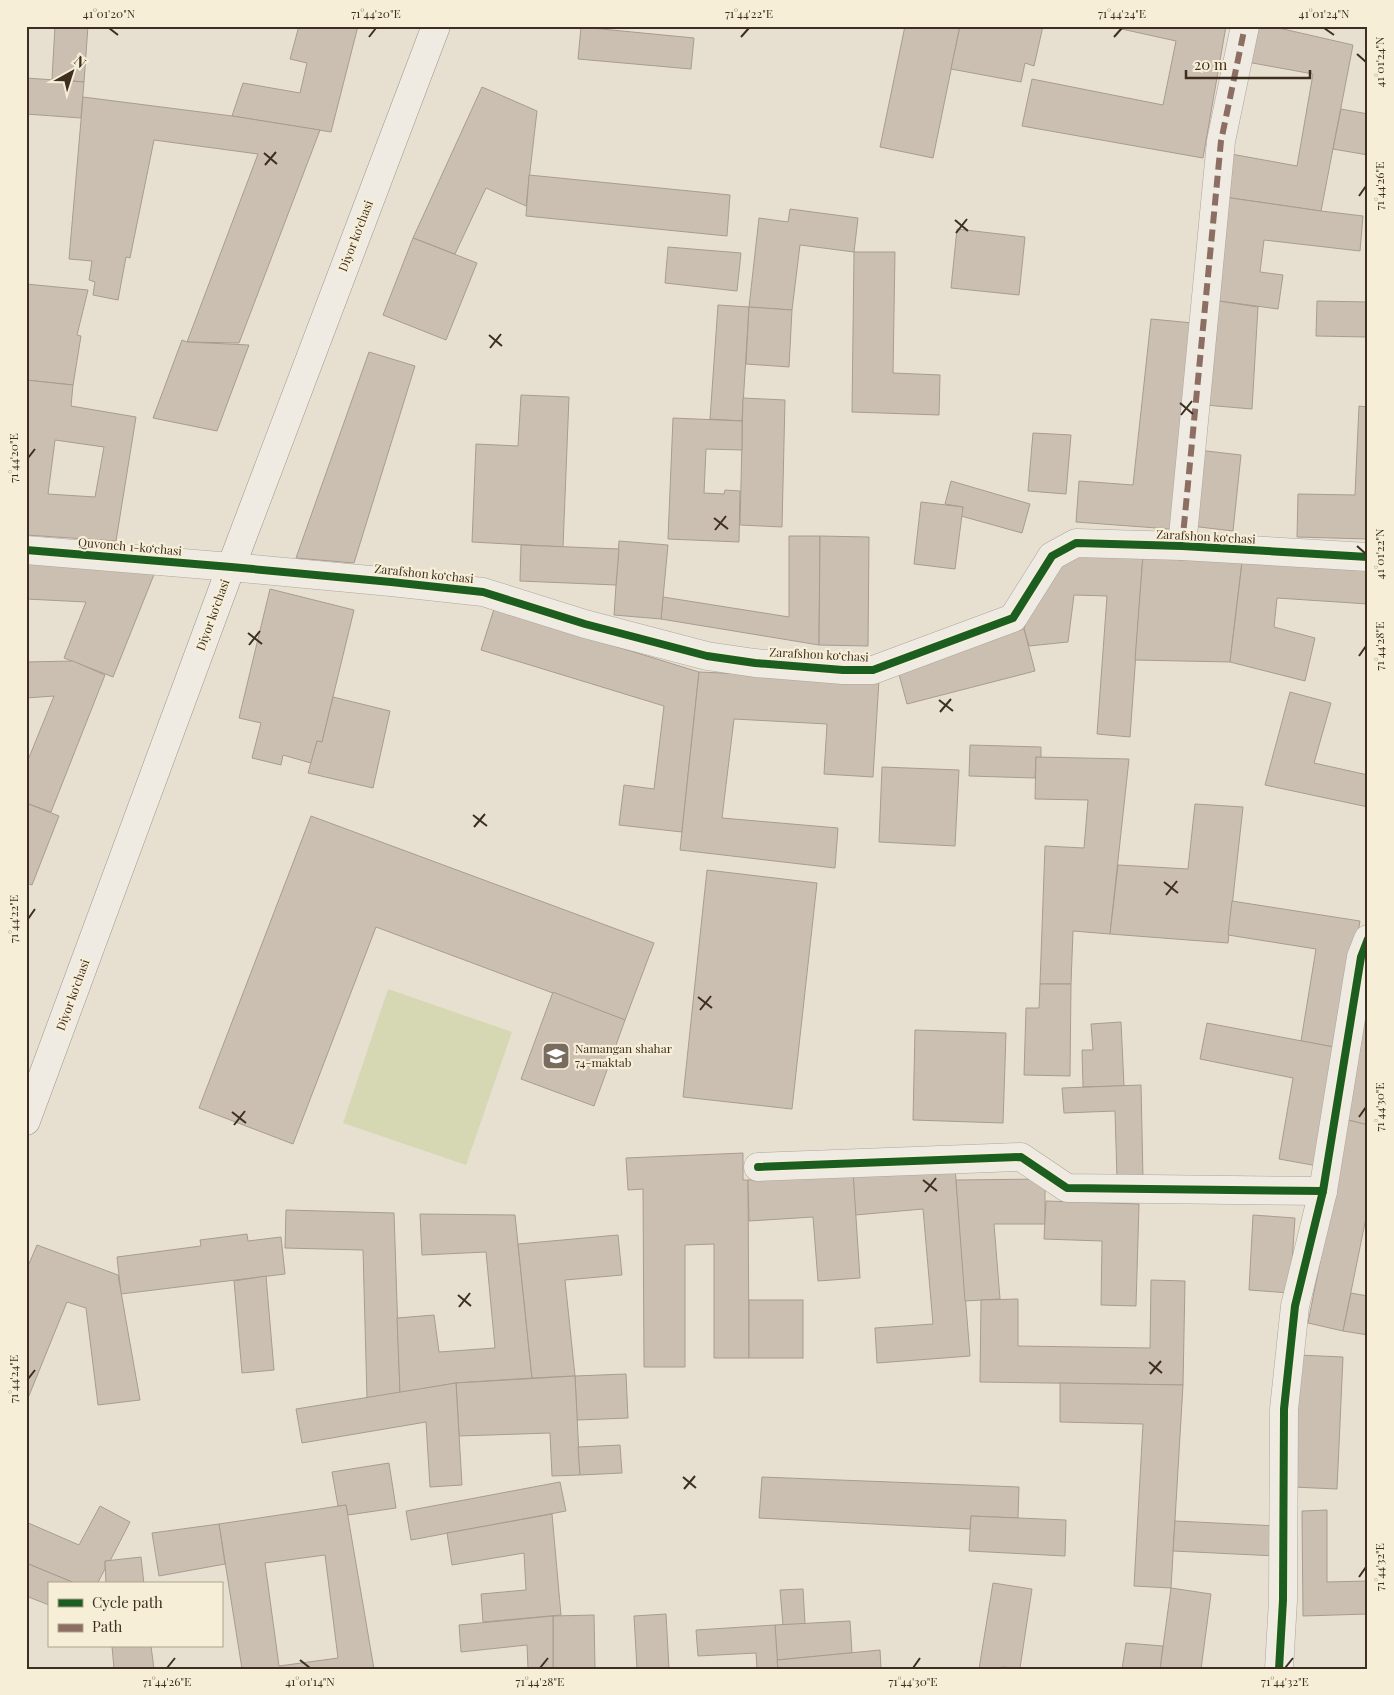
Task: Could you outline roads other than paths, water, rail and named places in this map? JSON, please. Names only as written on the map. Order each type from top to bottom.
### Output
[{"type":"street","name":"Diyor koʻchasi","points":[[26,1121],[231,566],[436,26]]},
{"type":"street","points":[[1182,546],[1221,141],[1245,26]]},
{"type":"street","name":"Zarafshon koʻchasi","points":[[231,566],[483,592],[585,624],[707,656],[764,664],[843,670],[874,670],[1013,618],[1052,556],[1076,543],[1182,546],[1368,557]]},
{"type":"street","name":"Quvonch 1-koʻchasi","points":[[26,550],[231,566]]},
{"type":"street","points":[[1279,1669],[1283,1600],[1284,1408],[1295,1306],[1323,1191],[1361,957],[1368,939]]},
{"type":"street","points":[[758,1167],[1021,1157],[1067,1188],[1323,1191]]},
{"type":"place","name":"Namangan shahar 74-maktab","points":[[556,1056]]}]
